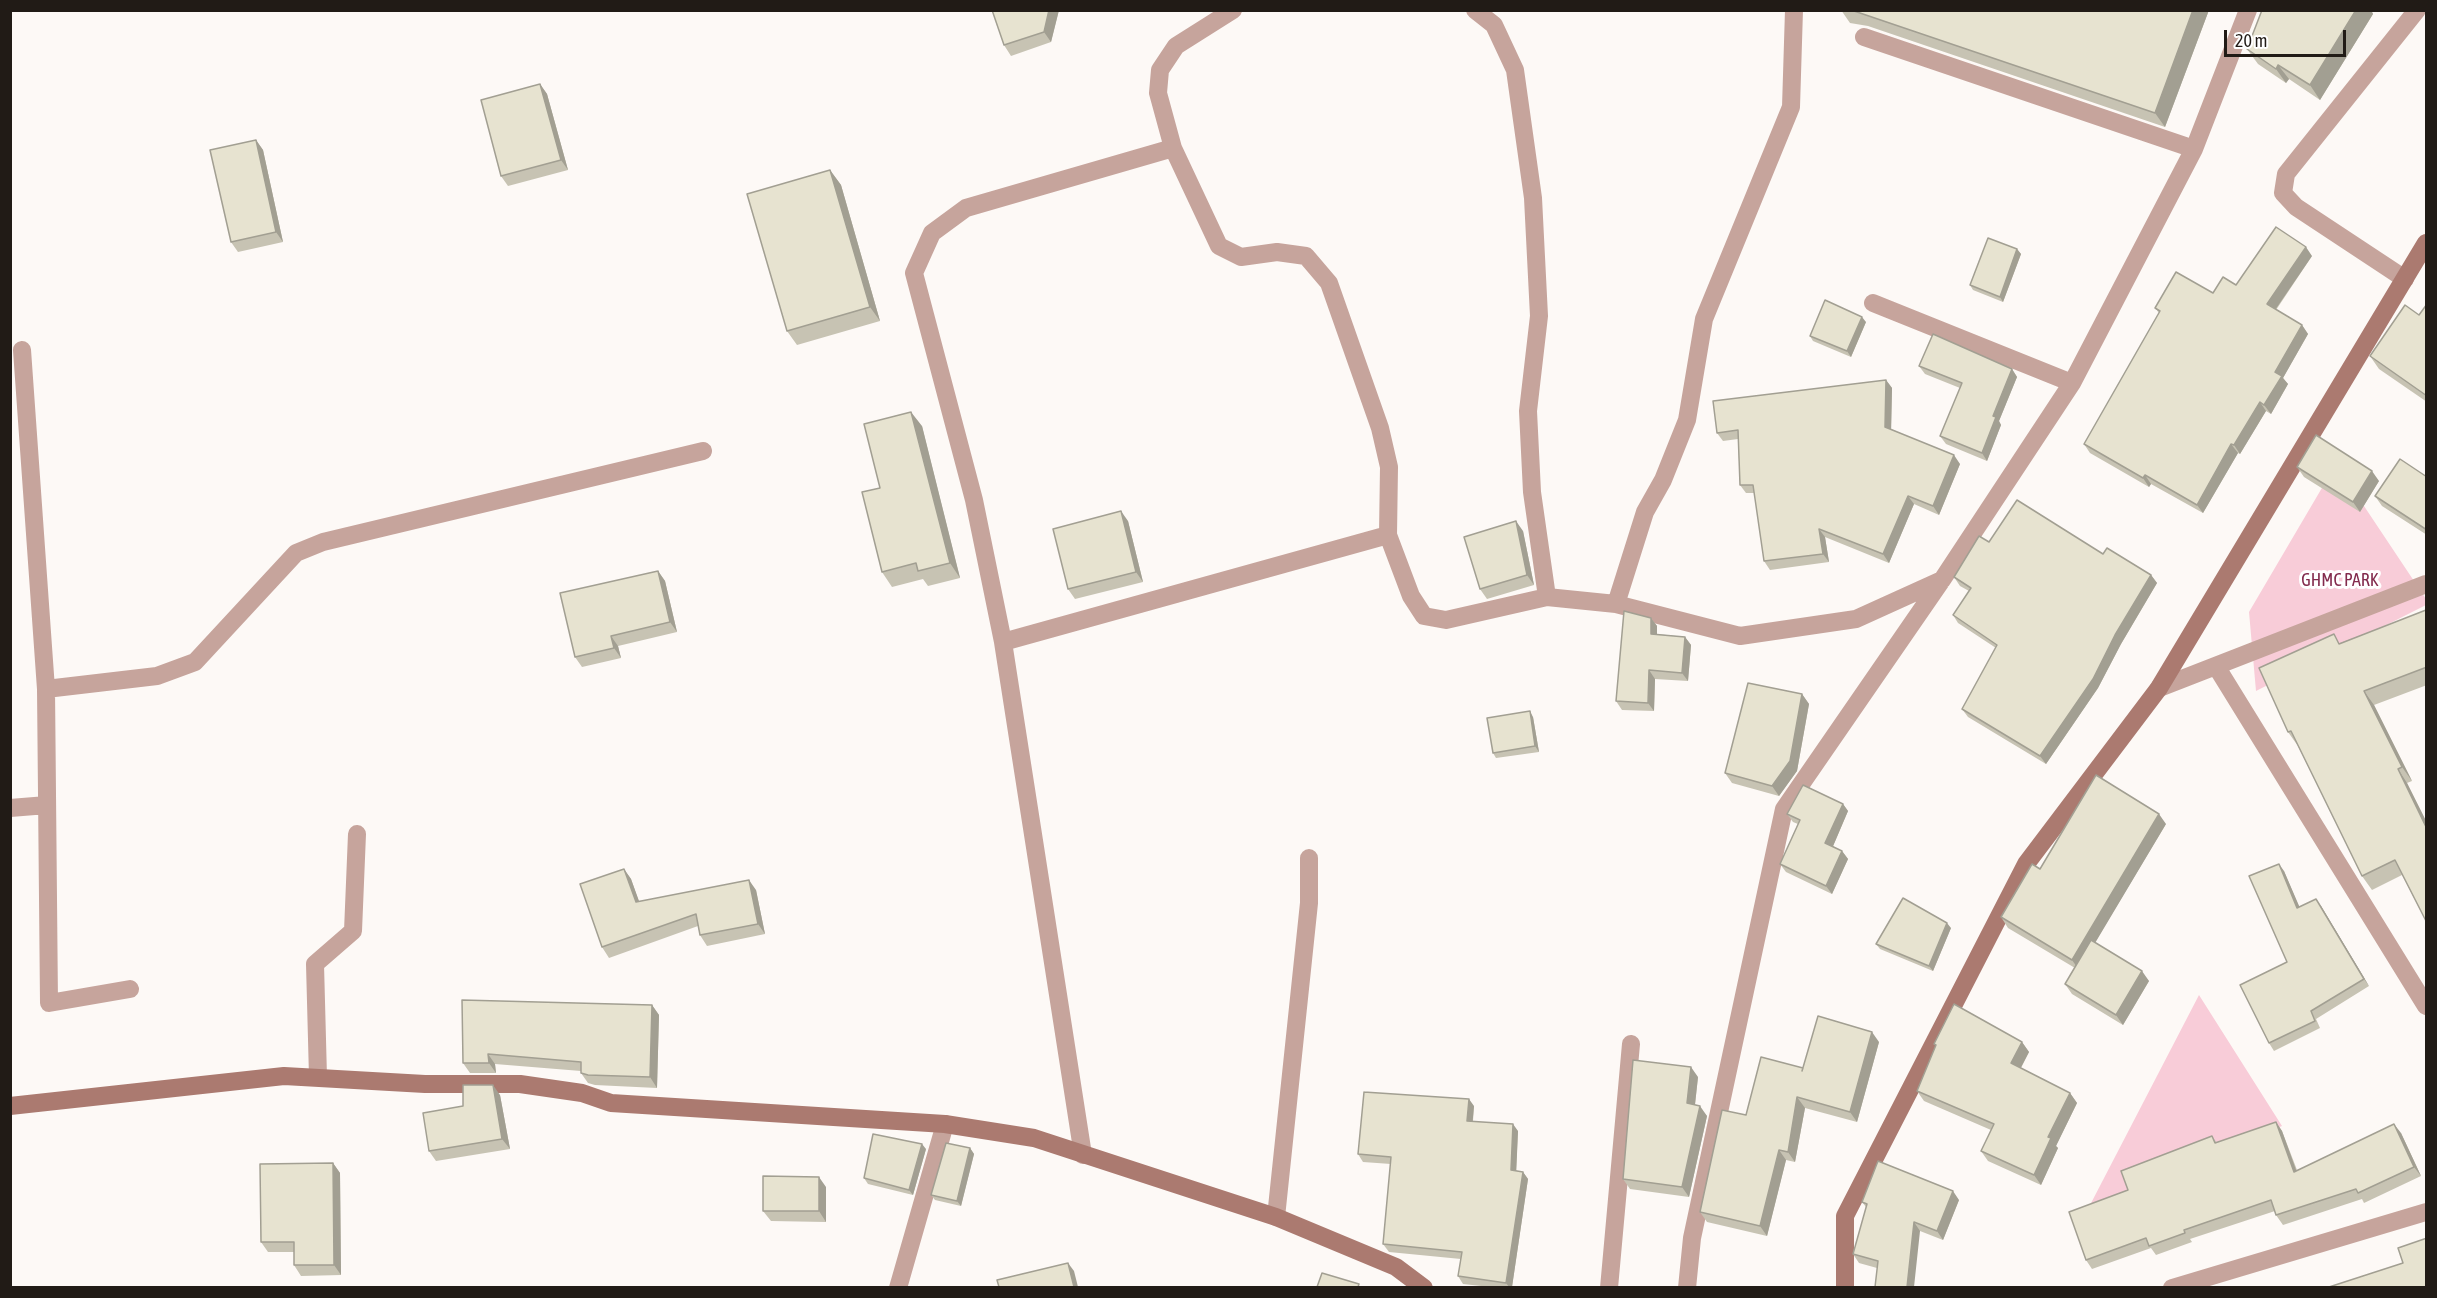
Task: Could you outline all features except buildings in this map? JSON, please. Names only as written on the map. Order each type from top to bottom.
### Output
[{"type":"street","points":[[1233,10],[1176,46],[1160,70],[1158,93],[1173,148],[1219,246],[1241,257],[1277,252],[1306,256],[1329,283],[1385,447],[1389,466],[1388,535],[1411,596],[1424,616],[1446,620],[1547,597],[1616,604],[1740,636],[1856,619],[1942,580]]},
{"type":"street","points":[[1475,10],[1495,18],[1515,70],[1533,198],[1539,316],[1528,411],[1532,492],[1547,597]]},
{"type":"street","points":[[1616,604],[1645,512],[1663,480],[1687,420],[1704,319],[1791,107],[1794,10]]},
{"type":"street","points":[[1687,1287],[1692,1238],[1784,809],[1942,580],[2072,383],[2194,149],[2248,10]]},
{"type":"street","points":[[2405,279],[2296,207],[2283,193],[2286,174],[2417,10]]},
{"type":"street","points":[[1864,37],[2194,149]]},
{"type":"street","points":[[1083,1155],[1003,642],[975,500],[914,273],[932,233],[966,208],[1173,148]]},
{"type":"street","points":[[1845,1287],[1845,1216],[2026,864],[2159,688],[2427,243]]},
{"type":"street","points":[[1873,303],[2072,383]]},
{"type":"street","points":[[22,350],[46,689],[49,1003],[130,989]]},
{"type":"street","points":[[46,689],[157,676],[195,662],[296,553],[323,542],[703,451]]},
{"type":"street","points":[[1003,642],[1388,535]]},
{"type":"street","points":[[2159,688],[2427,584]]},
{"type":"street","points":[[2216,666],[2427,1006]]},
{"type":"street","points":[[10,808],[47,805]]},
{"type":"street","points":[[318,1077],[315,964],[353,931],[357,834]]},
{"type":"street","points":[[1276,1217],[1309,903],[1309,858]]},
{"type":"street","points":[[1609,1287],[1630,1044]]},
{"type":"street","points":[[10,1106],[284,1076],[425,1084],[520,1084],[582,1093],[611,1102],[945,1124],[1034,1138],[1276,1217],[1396,1267],[1424,1287]]},
{"type":"street","points":[[898,1287],[945,1124]]},
{"type":"street","points":[[2172,1287],[2427,1212]]},
{"type":"green space","name":"GHMC PARK","points":[[2336,464],[2426,599],[2426,605],[2256,691],[2249,612]]},
{"type":"green space","points":[[2199,995],[2282,1126],[2089,1207]]}]
